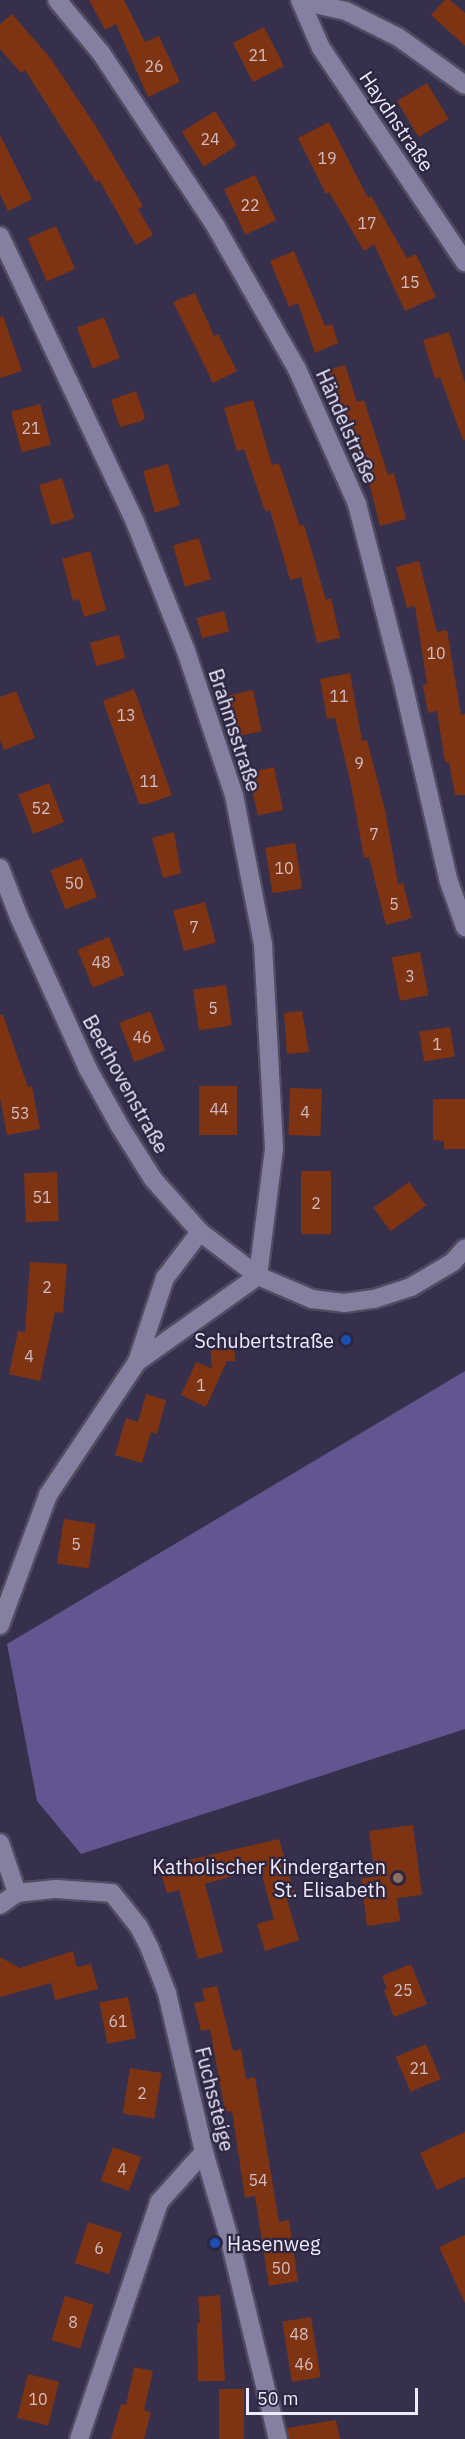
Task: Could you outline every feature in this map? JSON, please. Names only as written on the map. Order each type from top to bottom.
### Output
[{"type":"street","name":"Händelstraße","points":[[57,0],[101,53],[216,227],[297,369],[352,493],[402,679],[449,882],[465,927]]},
{"type":"street","points":[[300,1],[346,11],[398,37],[465,85]]},
{"type":"street","name":"Haydnstraße","points":[[300,1],[321,48],[465,262]]},
{"type":"street","name":"Brahmsstraße","points":[[0,236],[135,522],[186,651],[234,795],[263,944],[271,1049],[274,1149],[258,1275]]},
{"type":"street","name":"Beethovenstraße","points":[[0,868],[19,917],[88,1069],[118,1125],[153,1179],[200,1232],[258,1275],[312,1299],[344,1303],[374,1299],[411,1287],[453,1262],[465,1248]]},
{"type":"street","points":[[0,1625],[48,1495],[137,1362],[165,1278],[200,1232]]},
{"type":"street","points":[[137,1362],[258,1275]]},
{"type":"street","points":[[0,1843],[17,1893]]},
{"type":"street","name":"Fuchssteige","points":[[0,1905],[17,1893],[56,1889],[112,1893],[139,1927],[167,1993],[204,2152],[232,2250],[278,2439]]},
{"type":"street","points":[[79,2439],[159,2202],[204,2152]]},
{"type":"shaded area","points":[[465,1371],[465,1729],[81,1854],[37,1801],[7,1644]]},
{"type":"building","points":[[89,0],[124,0],[145,42],[159,36],[180,82],[148,97],[116,24],[105,30]]},
{"type":"building","points":[[445,0],[450,0],[465,13],[465,46],[431,15]]},
{"type":"building","points":[[12,14],[51,59],[95,125],[143,206],[138,209],[153,235],[136,245],[99,180],[96,182],[25,70],[21,73],[0,49],[0,24]]},
{"type":"building","points":[[264,27],[284,66],[253,82],[233,43]]},
{"type":"building","points":[[427,83],[449,119],[419,137],[397,101]]},
{"type":"building","points":[[215,111],[237,146],[204,166],[182,132]]},
{"type":"building","points":[[329,122],[368,198],[371,196],[407,258],[416,254],[436,297],[405,311],[374,244],[364,251],[329,192],[326,194],[298,138]]},
{"type":"building","points":[[0,135],[32,199],[8,211],[0,194]]},
{"type":"building","points":[[255,175],[276,220],[245,235],[224,189]]},
{"type":"building","points":[[56,226],[75,269],[47,282],[28,239]]},
{"type":"building","points":[[294,251],[325,326],[332,324],[338,343],[315,353],[298,303],[289,307],[270,261]]},
{"type":"building","points":[[195,293],[214,336],[218,334],[237,371],[213,383],[173,302]]},
{"type":"building","points":[[3,316],[22,371],[0,378],[0,317]]},
{"type":"building","points":[[104,317],[120,358],[93,368],[77,327]]},
{"type":"building","points":[[449,332],[465,383],[465,440],[463,440],[440,377],[435,379],[423,340]]},
{"type":"building","points":[[345,365],[357,402],[364,400],[388,475],[394,473],[406,519],[380,526],[361,450],[354,452],[328,370]]},
{"type":"building","points":[[136,391],[145,417],[142,421],[120,427],[111,400]]},
{"type":"building","points":[[253,400],[272,465],[279,463],[300,526],[304,525],[326,600],[331,598],[340,638],[317,643],[301,577],[290,580],[270,510],[265,511],[244,449],[237,451],[224,408]]},
{"type":"building","points":[[40,404],[51,445],[22,452],[11,412]]},
{"type":"building","points":[[168,464],[180,505],[155,513],[143,471]]},
{"type":"building","points":[[62,478],[74,518],[51,525],[39,485]]},
{"type":"building","points":[[199,538],[211,579],[185,587],[173,545]]},
{"type":"building","points":[[90,551],[106,610],[84,617],[79,599],[73,601],[62,559]]},
{"type":"building","points":[[419,561],[437,632],[447,630],[461,715],[465,714],[465,795],[455,795],[449,762],[445,762],[437,711],[428,713],[423,685],[427,684],[415,606],[407,608],[396,567]]},
{"type":"building","points":[[224,611],[229,631],[202,638],[197,618]]},
{"type":"building","points":[[119,635],[125,658],[96,666],[90,643]]},
{"type":"building","points":[[350,673],[362,741],[367,740],[385,810],[398,884],[403,883],[412,918],[386,925],[369,857],[364,858],[351,785],[335,718],[327,719],[320,679]]},
{"type":"building","points":[[134,689],[172,795],[147,804],[139,804],[103,701]]},
{"type":"building","points":[[253,690],[262,731],[236,736],[228,695]]},
{"type":"building","points":[[16,691],[35,738],[4,750],[0,740],[0,697]]},
{"type":"building","points":[[274,767],[283,810],[258,815],[249,772]]},
{"type":"building","points":[[49,783],[64,822],[33,834],[18,795]]},
{"type":"building","points":[[174,832],[181,873],[163,878],[152,838]]},
{"type":"building","points":[[295,843],[302,888],[273,893],[265,848]]},
{"type":"building","points":[[82,858],[97,897],[65,909],[50,870]]},
{"type":"building","points":[[205,902],[216,943],[184,951],[173,911]]},
{"type":"building","points":[[109,937],[124,975],[93,988],[77,950]]},
{"type":"building","points":[[420,952],[428,995],[400,1001],[392,958]]},
{"type":"building","points":[[226,985],[232,1026],[199,1030],[193,990]]},
{"type":"building","points":[[150,1011],[165,1050],[134,1062],[119,1023]]},
{"type":"building","points":[[302,1011],[309,1052],[287,1054],[284,1013]]},
{"type":"building","points":[[0,1015],[3,1015],[28,1087],[32,1086],[40,1129],[7,1135],[0,1098]]},
{"type":"building","points":[[450,1027],[455,1057],[424,1061],[419,1032]]},
{"type":"building","points":[[199,1086],[237,1086],[237,1135],[199,1135]]},
{"type":"building","points":[[290,1088],[322,1089],[320,1136],[288,1135]]},
{"type":"building","points":[[433,1099],[465,1099],[465,1149],[444,1149],[444,1141],[433,1140]]},
{"type":"building","points":[[301,1171],[331,1171],[331,1234],[301,1234]]},
{"type":"building","points":[[57,1172],[59,1221],[26,1222],[24,1173]]},
{"type":"building","points":[[409,1182],[426,1205],[390,1231],[373,1208]]},
{"type":"building","points":[[30,1262],[67,1264],[63,1313],[55,1312],[40,1381],[9,1374],[18,1331],[25,1332]]},
{"type":"building","points":[[234,1341],[235,1361],[227,1361],[206,1407],[181,1395],[196,1362],[212,1369],[210,1344]]},
{"type":"building","points":[[146,1394],[166,1400],[157,1434],[151,1432],[142,1463],[115,1455],[126,1418],[138,1422]]},
{"type":"building","points":[[64,1519],[96,1524],[89,1568],[57,1563]]},
{"type":"building","points":[[413,1825],[422,1895],[397,1898],[400,1921],[367,1926],[361,1878],[375,1877],[369,1831]]},
{"type":"building","points":[[279,1839],[296,1898],[287,1900],[299,1940],[265,1951],[257,1924],[274,1919],[260,1868],[205,1884],[223,1952],[198,1959],[179,1890],[167,1893],[159,1867]]},
{"type":"building","points":[[73,1951],[77,1967],[91,1964],[98,1989],[55,2000],[51,1983],[0,1997],[0,1957],[20,1968]]},
{"type":"building","points":[[411,1964],[427,2004],[394,2017],[384,1990],[387,1989],[382,1976]]},
{"type":"building","points":[[217,1986],[233,2051],[241,2049],[246,2079],[255,2077],[279,2222],[289,2220],[298,2281],[269,2286],[255,2196],[245,2198],[232,2111],[225,2112],[210,2029],[201,2031],[194,2003],[205,2001],[202,1989]]},
{"type":"building","points":[[128,1997],[136,2038],[108,2044],[100,2003]]},
{"type":"building","points":[[426,2044],[441,2079],[410,2092],[396,2057]]},
{"type":"building","points":[[130,2068],[162,2073],[154,2118],[123,2113]]},
{"type":"building","points":[[465,2132],[465,2177],[437,2190],[420,2153]]},
{"type":"building","points":[[113,2147],[141,2157],[129,2191],[101,2181]]},
{"type":"building","points":[[88,2222],[122,2233],[109,2274],[75,2263]]},
{"type":"building","points":[[465,2235],[465,2303],[439,2247]]},
{"type":"building","points":[[220,2295],[225,2381],[198,2381],[197,2323],[200,2323],[198,2297]]},
{"type":"building","points":[[65,2296],[94,2305],[80,2349],[52,2340]]},
{"type":"building","points":[[311,2317],[321,2377],[292,2382],[282,2322]]},
{"type":"building","points":[[134,2367],[153,2371],[144,2410],[151,2412],[144,2439],[111,2439],[121,2404],[126,2405]]},
{"type":"building","points":[[28,2374],[59,2382],[48,2425],[17,2418]]},
{"type":"building","points":[[219,2389],[244,2389],[244,2439],[219,2439]]},
{"type":"building","points":[[336,2420],[340,2439],[289,2439],[287,2428]]},
{"type":"place","name":"Schubertstraße","points":[[346,1340]]},
{"type":"place","name":"Katholischer Kindergarten St. Elisabeth","points":[[398,1878]]},
{"type":"place","name":"Hasenweg","points":[[215,2243]]}]
